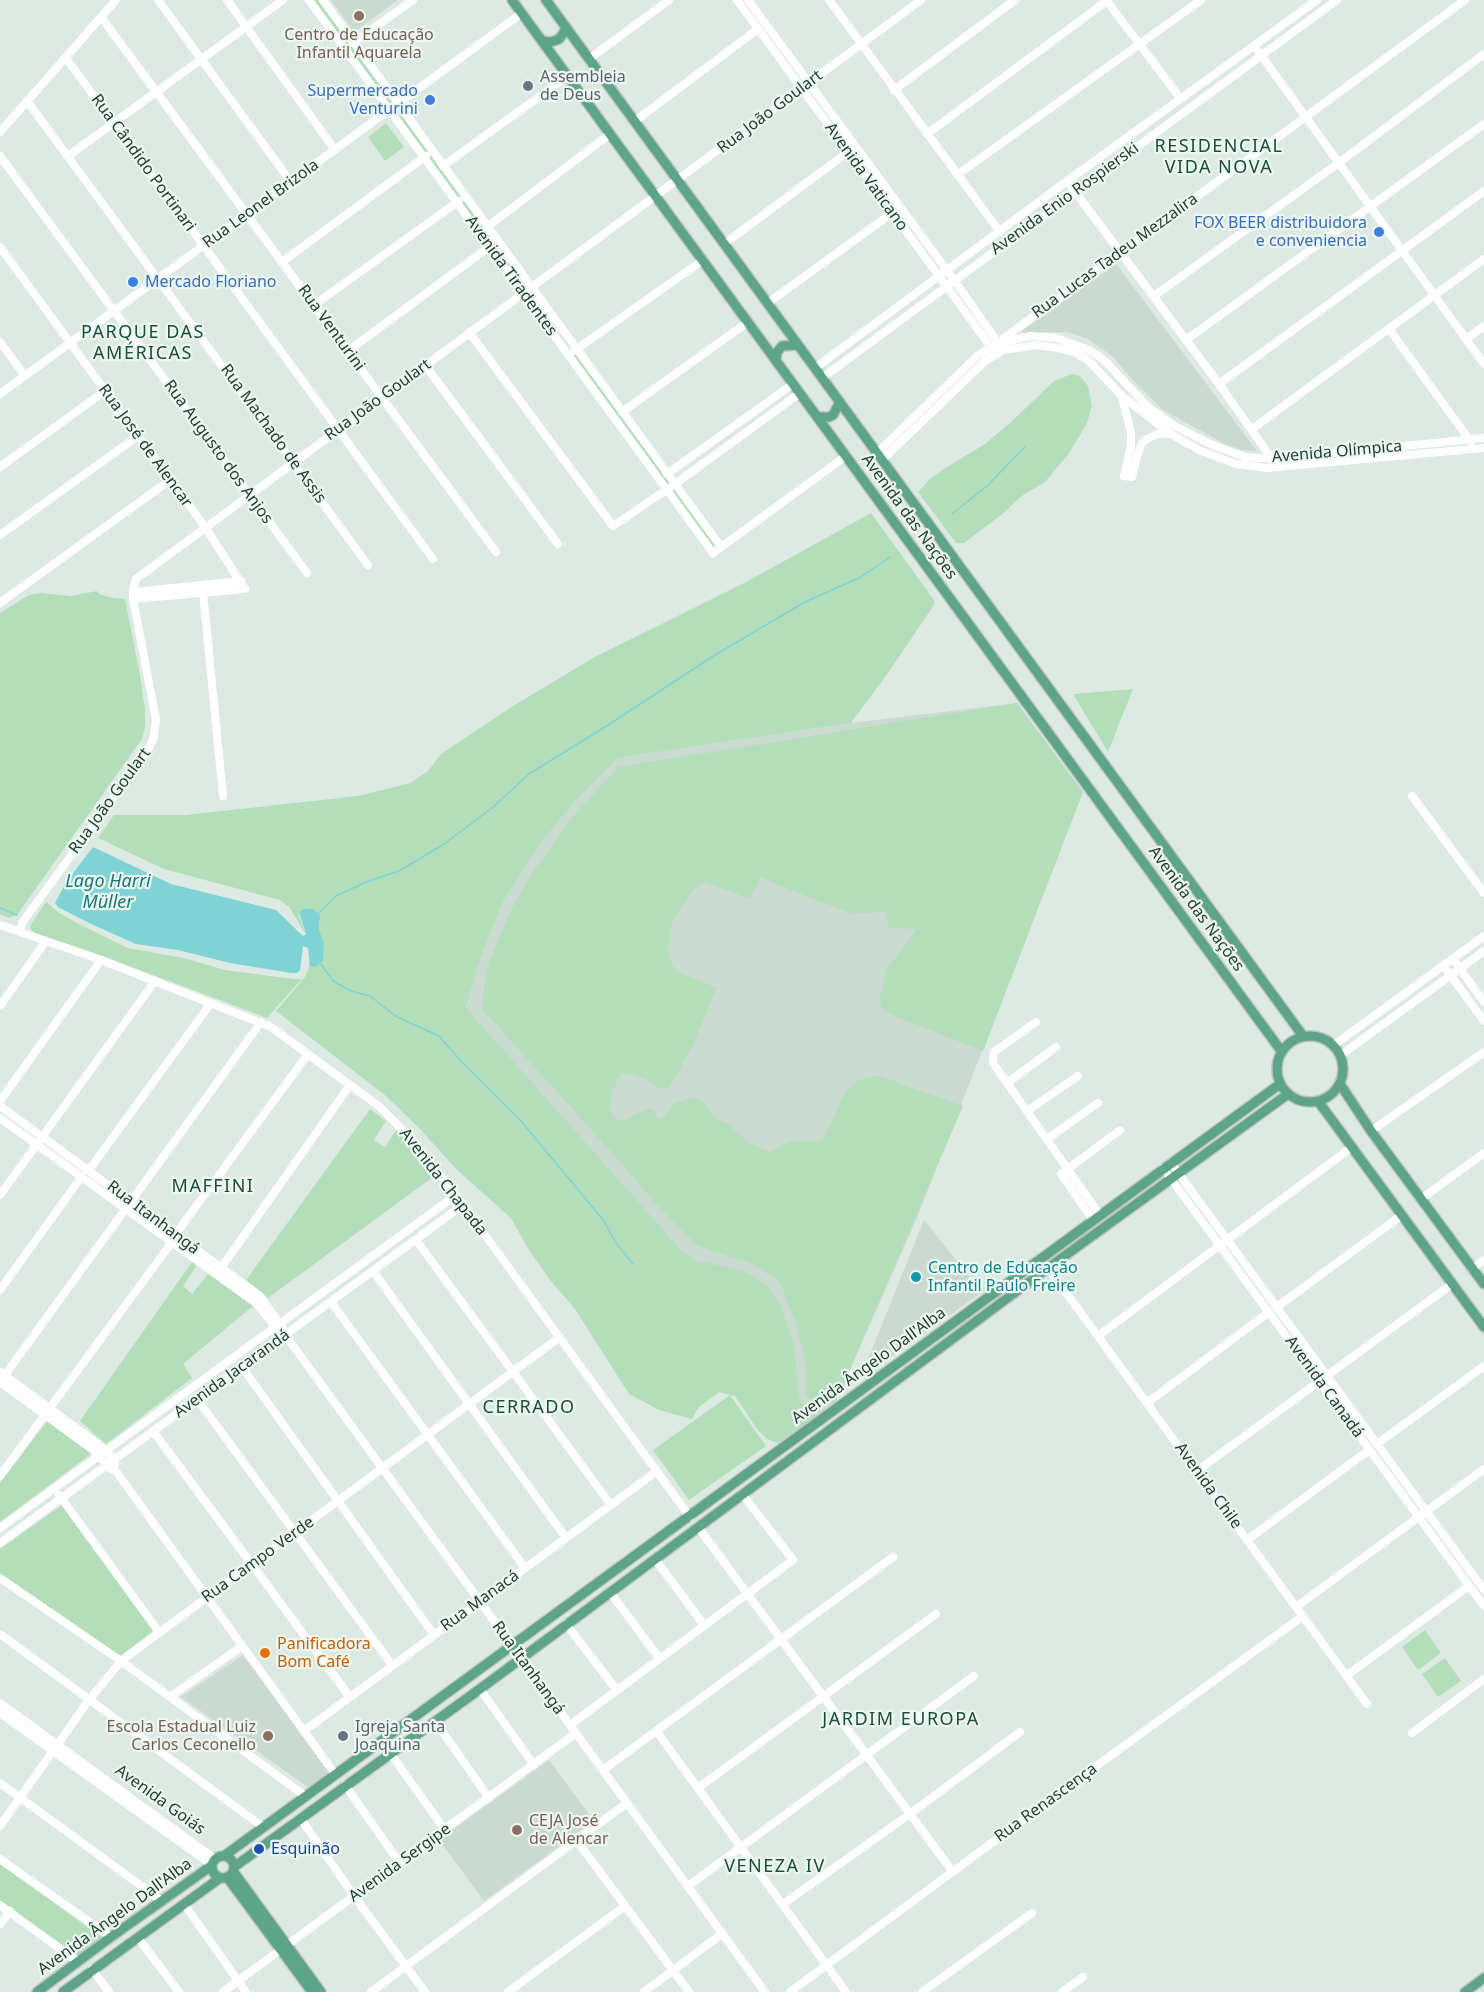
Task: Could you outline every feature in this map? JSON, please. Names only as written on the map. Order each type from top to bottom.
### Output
[{"type":"main road","name":"Avenida das Nações","points":[[512,0],[1282,1052]]},
{"type":"main road","name":"Avenida das Nações","points":[[546,0],[1303,1036]]},
{"type":"main road","points":[[542,41],[551,42],[558,39],[566,27]]},
{"type":"main road","points":[[776,361],[779,349],[785,345],[798,345]]},
{"type":"main road","points":[[818,417],[833,415],[840,402]]},
{"type":"main road","points":[[1303,1036],[1325,1039],[1334,1045],[1344,1064],[1340,1084],[1332,1095],[1318,1101],[1302,1101],[1288,1094],[1280,1083],[1277,1067],[1282,1052],[1294,1040],[1303,1036]]},
{"type":"main road","name":"Avenida Ângelo Dall'Alba","points":[[37,1992],[1280,1083]]},
{"type":"main road","points":[[1340,1084],[1371,1131],[1484,1284]]},
{"type":"main road","name":"Avenida Ângelo Dall'Alba","points":[[63,1992],[229,1873],[345,1785],[480,1689],[1174,1175],[1288,1094]]},
{"type":"main road","points":[[1318,1101],[1484,1327]]},
{"type":"main road","points":[[690,1516],[700,1517],[701,1524],[698,1527]]},
{"type":"main road","points":[[335,1774],[345,1785]]},
{"type":"main road","points":[[232,1861],[229,1873],[214,1873],[216,1862],[232,1861]]},
{"type":"main road","points":[[229,1873],[321,1992]]},
{"type":"main road","points":[[111,1936],[116,1944],[114,1954]]},
{"type":"main road","points":[[284,1947],[312,1992]]},
{"type":"main road","points":[[1465,1992],[1484,1978]]},
{"type":"street","points":[[0,132],[116,0]]},
{"type":"street","points":[[158,0],[291,182]]},
{"type":"street","points":[[227,0],[335,150]]},
{"type":"street","points":[[68,156],[283,0]]},
{"type":"street","name":"Avenida Tiradentes","points":[[309,0],[713,553],[721,547],[322,0]]},
{"type":"street","points":[[354,43],[413,0]]},
{"type":"street","points":[[589,59],[669,0]]},
{"type":"street","name":"Avenida Vaticano","points":[[737,0],[954,280],[997,349]]},
{"type":"street","name":"Avenida Vaticano","points":[[748,0],[848,152],[939,277],[997,349]]},
{"type":"street","points":[[829,0],[1000,232]]},
{"type":"street","name":"Rua João Goulart","points":[[22,922],[149,748],[154,737],[156,720],[133,595],[136,579],[469,332],[657,197],[921,0]]},
{"type":"street","points":[[894,90],[1015,0]]},
{"type":"street","points":[[927,134],[1107,0],[1182,99]]},
{"type":"street","points":[[957,176],[1201,0]]},
{"type":"street","name":"Avenida Enio Rospierski","points":[[815,368],[1067,181],[1317,0]]},
{"type":"street","name":"Avenida Enio Rospierski","points":[[822,378],[1337,0]]},
{"type":"street","name":"Rua Lucas Tadeu Mezzalira","points":[[997,349],[1121,251],[1465,0]]},
{"type":"street","name":"Rua Leonel Brizola","points":[[0,394],[522,13]]},
{"type":"street","name":"Rua Venturini","points":[[101,17],[496,552]]},
{"type":"street","points":[[635,121],[758,28]]},
{"type":"street","points":[[1255,46],[1484,364]]},
{"type":"street","points":[[1154,296],[1340,162],[1484,54]]},
{"type":"street","name":"Rua Cândido Portinari","points":[[66,58],[433,559]]},
{"type":"street","points":[[443,166],[568,76]]},
{"type":"street","name":"Rua Machado de Assis","points":[[27,101],[368,565]]},
{"type":"street","points":[[1186,340],[1372,207],[1484,123]]},
{"type":"street","points":[[487,226],[610,134]]},
{"type":"street","points":[[282,262],[433,152]]},
{"type":"street","points":[[724,244],[848,152]]},
{"type":"street","name":"Rua Augusto dos Anjos","points":[[0,156],[307,573]]},
{"type":"street","points":[[1067,181],[1121,251],[1272,459]]},
{"type":"street","points":[[1219,384],[1484,191]]},
{"type":"street","points":[[314,305],[465,197]]},
{"type":"street","points":[[768,303],[892,213]]},
{"type":"street","points":[[348,351],[489,246]]},
{"type":"street","name":"Rua José de Alencar","points":[[0,247],[205,527],[243,585]]},
{"type":"street","points":[[1252,429],[1484,259]]},
{"type":"street","points":[[568,356],[703,260]]},
{"type":"street","points":[[622,412],[748,322]]},
{"type":"street","points":[[1466,339],[1484,326]]},
{"type":"street","points":[[1389,329],[1474,449]]},
{"type":"street","points":[[469,332],[613,526],[800,393]]},
{"type":"street","name":"Avenida Olímpica","points":[[879,456],[997,349],[1015,338],[1042,337],[1057,338],[1080,345],[1105,361],[1148,407],[1192,436],[1245,457],[1272,459],[1484,438]]},
{"type":"street","points":[[0,342],[25,376]]},
{"type":"street","name":"Avenida Olímpica","points":[[997,349],[1037,345],[1074,352],[1088,360],[1121,395],[1171,434],[1219,459],[1256,468],[1484,448]]},
{"type":"street","points":[[426,365],[558,544]]},
{"type":"street","points":[[667,474],[793,384]]},
{"type":"street","points":[[0,466],[105,391]]},
{"type":"street","name":"Avenida Olímpica","points":[[1121,395],[1131,434],[1128,477],[1141,445],[1151,436],[1171,434]]},
{"type":"street","points":[[0,535],[138,436]]},
{"type":"street","points":[[721,547],[846,456]]},
{"type":"street","points":[[0,603],[170,480]]},
{"type":"street","points":[[133,595],[203,592],[243,585]]},
{"type":"street","points":[[133,595],[243,585]]},
{"type":"street","points":[[203,592],[223,796]]},
{"type":"street","points":[[1412,796],[1484,893]]},
{"type":"street","points":[[29,935],[27,925],[32,910]]},
{"type":"street","points":[[2,925],[14,926],[22,922]]},
{"type":"street","points":[[20,932],[22,922]]},
{"type":"street","name":"Avenida Chapada","points":[[2,925],[101,960],[272,1027],[380,1107],[402,1128],[456,1195],[690,1516]]},
{"type":"street","points":[[1334,1045],[1484,936]]},
{"type":"street","points":[[0,1006],[45,941]]},
{"type":"street","points":[[1341,1055],[1484,951]]},
{"type":"street","points":[[1453,959],[1484,1002]]},
{"type":"street","points":[[0,1101],[101,960]]},
{"type":"street","points":[[1443,965],[1484,1021]]},
{"type":"street","points":[[0,1195],[155,981]]},
{"type":"street","points":[[89,1170],[211,1004]]},
{"type":"street","points":[[261,1022],[2,1376],[99,1450],[110,1462],[335,1774]]},
{"type":"street","points":[[1036,1022],[994,1052],[993,1063],[1047,1139],[1064,1172],[1096,1218]]},
{"type":"street","points":[[1007,1083],[1056,1047]]},
{"type":"street","points":[[1371,1131],[1484,1052]]},
{"type":"street","points":[[0,1476],[308,1054]]},
{"type":"street","points":[[1027,1112],[1078,1076]]},
{"type":"street","points":[[219,1272],[350,1085]]},
{"type":"street","points":[[1047,1139],[1098,1103]]},
{"type":"street","name":"Rua Itanhangá","points":[[0,1106],[89,1170],[128,1205]]},
{"type":"street","name":"Rua Itanhangá","points":[[0,1118],[82,1176],[128,1205],[219,1272],[260,1296],[284,1335],[383,1467],[765,1992]]},
{"type":"street","points":[[1064,1172],[1120,1130]]},
{"type":"street","points":[[1098,1336],[1352,1147]]},
{"type":"street","points":[[1421,1199],[1484,1153]]},
{"type":"street","name":"Avenida Canadá","points":[[1167,1166],[1228,1240],[1484,1590]]},
{"type":"street","name":"Avenida Canadá","points":[[1174,1175],[1220,1245],[1484,1606]]},
{"type":"street","points":[[0,1290],[82,1176]]},
{"type":"street","points":[[0,1528],[54,1488],[99,1450],[456,1195]]},
{"type":"street","name":"Avenida Jacarandá","points":[[0,1543],[463,1205]]},
{"type":"street","points":[[1277,1307],[1402,1215]]},
{"type":"street","points":[[415,1226],[421,1228],[423,1234]]},
{"type":"street","points":[[416,1240],[611,1505]]},
{"type":"street","points":[[1472,1269],[1484,1260]]},
{"type":"street","name":"Avenida Chile","points":[[1048,1268],[1367,1704]]},
{"type":"street","points":[[373,1271],[566,1538]]},
{"type":"street","points":[[1197,1471],[1452,1284]]},
{"type":"street","points":[[331,1302],[525,1568]]},
{"type":"street","points":[[1147,1403],[1269,1312]]},
{"type":"street","name":"Rua Campo Verde","points":[[0,1826],[89,1700],[122,1661],[560,1337]]},
{"type":"street","points":[[242,1366],[434,1635]]},
{"type":"street","points":[[1377,1444],[1484,1366]]},
{"type":"street","points":[[197,1399],[393,1665]]},
{"type":"street","points":[[153,1431],[350,1697]]},
{"type":"street","points":[[1247,1540],[1369,1450]]},
{"type":"street","points":[[1296,1607],[1484,1469]]},
{"type":"street","name":"Rua Manacá","points":[[304,1731],[657,1471]]},
{"type":"street","points":[[54,1488],[159,1632]]},
{"type":"street","points":[[570,1725],[792,1560],[740,1496]]},
{"type":"street","points":[[698,1527],[953,1872]]},
{"type":"street","points":[[603,1770],[893,1557]]},
{"type":"street","points":[[655,1559],[704,1625]]},
{"type":"street","points":[[1476,1579],[1484,1574]]},
{"type":"street","points":[[0,1578],[122,1661],[305,1796]]},
{"type":"street","points":[[1346,1676],[1469,1586]]},
{"type":"street","points":[[610,1592],[659,1658]]},
{"type":"street","points":[[698,1788],[936,1614]]},
{"type":"street","name":"Rua Renascença","points":[[790,1992],[1303,1616]]},
{"type":"street","points":[[567,1624],[616,1689]]},
{"type":"street","points":[[0,1634],[263,1827]]},
{"type":"street","points":[[170,1697],[242,1646]]},
{"type":"street","points":[[688,1886],[974,1676]]},
{"type":"street","points":[[1412,1732],[1484,1679]]},
{"type":"street","points":[[480,1689],[534,1765]]},
{"type":"street","name":"Avenida Goiás","points":[[0,1703],[56,1747],[216,1862]]},
{"type":"street","name":"Avenida Goiás","points":[[0,1713],[56,1747]]},
{"type":"street","points":[[435,1721],[489,1798]]},
{"type":"street","points":[[657,1732],[846,1992]]},
{"type":"street","points":[[783,1904],[1020,1732]]},
{"type":"street","name":"Avenida Sergipe","points":[[222,1992],[576,1733]]},
{"type":"street","points":[[390,1753],[445,1830]]},
{"type":"street","points":[[0,1783],[162,1901]]},
{"type":"street","points":[[345,1785],[399,1862]]},
{"type":"street","points":[[371,1992],[627,1803]]},
{"type":"street","points":[[301,1819],[425,1992]]},
{"type":"street","points":[[577,1841],[688,1992]]},
{"type":"street","points":[[0,1859],[111,1936]]},
{"type":"street","points":[[184,1904],[246,1992]]},
{"type":"street","points":[[0,1905],[78,1962]]},
{"type":"street","points":[[508,1992],[625,1906]]},
{"type":"street","points":[[0,1924],[10,1911]]},
{"type":"street","points":[[924,1991],[1032,1913]]},
{"type":"street","points":[[644,1992],[723,1933]]},
{"type":"street","points":[[138,1938],[179,1992]]},
{"type":"street","points":[[92,1970],[109,1992]]},
{"type":"street","points":[[1062,1992],[1083,1977]]},
{"type":"shaded area","name":"Centro de Educação Infantil Aquarela","points":[[331,0],[398,0],[354,32]]},
{"type":"shaded area","points":[[1116,264],[1257,451],[1242,450],[1223,443],[1163,410],[1112,356],[1088,339],[1068,332],[1024,333],[1022,331]]},
{"type":"shaded area","points":[[1017,703],[1083,792],[917,1218],[835,1404],[819,1416],[799,1399],[796,1374],[698,1261],[682,1252],[466,1009],[482,955],[503,902],[540,844],[576,800],[618,758],[851,723]]},
{"type":"shaded area","points":[[924,1220],[982,1292],[869,1373],[865,1373],[864,1369]]},
{"type":"shaded area","name":"Escola Estadual Luiz Carlos Ceconello","points":[[243,1655],[330,1774],[309,1788],[181,1697]]},
{"type":"shaded area","name":"CEJA José de Alencar","points":[[549,1760],[594,1821],[484,1901],[439,1840]]},
{"type":"green space","points":[[311,0],[318,0],[392,102],[388,105]]},
{"type":"green space","points":[[397,109],[428,152],[423,155],[392,112]]},
{"type":"green space","points":[[386,123],[404,147],[385,161],[368,137]]},
{"type":"green space","points":[[430,155],[461,197],[457,200],[426,158]]},
{"type":"green space","points":[[464,201],[526,287],[522,290],[460,203]]},
{"type":"green space","points":[[575,354],[671,484],[667,486],[571,357]]},
{"type":"green space","points":[[1072,374],[1080,376],[1088,386],[1092,406],[1087,423],[1070,452],[1045,482],[1020,497],[1005,512],[964,543],[956,543],[918,492],[945,468],[985,444],[1054,381]]},
{"type":"green space","points":[[674,487],[717,545],[713,548],[671,490]]},
{"type":"green space","points":[[871,513],[934,600],[934,605],[851,723],[618,758],[576,800],[540,844],[503,902],[482,955],[466,1008],[682,1251],[698,1261],[744,1271],[766,1284],[780,1303],[794,1345],[799,1399],[818,1416],[778,1443],[767,1439],[757,1429],[735,1396],[719,1392],[699,1407],[692,1419],[659,1410],[629,1394],[575,1309],[550,1280],[527,1247],[511,1218],[456,1169],[386,1096],[276,1011],[305,977],[309,968],[309,953],[310,966],[323,953],[324,943],[319,929],[320,921],[303,909],[300,910],[299,915],[306,935],[290,908],[280,900],[164,869],[98,838],[114,815],[186,815],[358,796],[410,783],[428,771],[441,754],[513,706],[593,658],[748,581]]},
{"type":"green space","points":[[97,591],[99,594],[113,598],[125,599],[140,675],[145,728],[142,739],[17,915],[9,918],[0,914],[0,613],[29,595],[41,593],[71,596]]},
{"type":"green space","points":[[1133,689],[1108,752],[1073,694]]},
{"type":"green space","points":[[1017,703],[1083,792],[983,1051],[889,1014],[881,1007],[880,996],[887,969],[917,929],[889,928],[884,911],[852,913],[760,877],[753,894],[747,898],[705,882],[692,891],[675,917],[671,926],[668,949],[676,971],[717,988],[692,1047],[669,1088],[660,1089],[647,1080],[625,1073],[621,1074],[612,1092],[611,1113],[616,1119],[623,1121],[649,1108],[654,1110],[658,1118],[663,1118],[674,1103],[686,1099],[698,1099],[715,1118],[729,1125],[748,1142],[770,1152],[790,1141],[815,1141],[824,1138],[846,1091],[859,1080],[868,1077],[880,1076],[963,1106],[835,1404],[818,1403],[806,1395],[805,1360],[795,1321],[780,1282],[749,1262],[713,1252],[694,1243],[650,1197],[482,1009],[490,960],[512,908],[533,872],[575,814],[618,767]]},
{"type":"green space","points":[[46,902],[79,924],[128,948],[184,958],[225,970],[302,979],[267,1018],[103,956],[34,933],[30,928],[31,924]]},
{"type":"green space","points":[[370,1109],[386,1121],[374,1140],[385,1147],[396,1130],[408,1142],[433,1177],[268,1298],[246,1280]]},
{"type":"green space","points":[[192,1262],[196,1266],[183,1286],[192,1294],[208,1274],[253,1306],[183,1364],[192,1378],[106,1444],[80,1421]]},
{"type":"green space","points":[[730,1395],[766,1446],[689,1500],[653,1450]]},
{"type":"green space","points":[[48,1420],[92,1453],[0,1522],[0,1483]]},
{"type":"green space","points":[[62,1505],[153,1631],[119,1657],[0,1574],[0,1549]]},
{"type":"green space","points":[[1425,1630],[1441,1653],[1418,1670],[1402,1647]]},
{"type":"green space","points":[[1445,1658],[1461,1681],[1438,1697],[1422,1674]]},
{"type":"green space","points":[[0,1864],[104,1939],[80,1957],[0,1901]]},
{"type":"water","name":"Lago Harri Müller","points":[[93,847],[171,884],[276,910],[303,936],[306,934],[299,912],[303,909],[313,909],[320,915],[319,929],[324,943],[323,961],[315,967],[310,966],[308,948],[303,946],[300,970],[297,973],[291,973],[230,963],[178,950],[136,944],[89,923],[58,907],[55,903],[67,881]]},
{"type":"waterway","points":[[952,514],[988,485],[1025,447]]},
{"type":"waterway","points":[[319,913],[336,896],[366,882],[401,870],[444,844],[492,808],[529,774],[715,655],[805,602],[861,577],[890,557]]},
{"type":"waterway","points":[[0,908],[17,915]]},
{"type":"waterway","points":[[321,964],[333,981],[351,991],[370,996],[397,1017],[439,1036],[521,1121],[604,1221],[616,1243],[633,1264]]},
{"type":"place","name":"Centro de Educação Infantil Aquarela","points":[[359,16]]},
{"type":"place","name":"Assembleia de Deus","points":[[528,86]]},
{"type":"place","name":"Supermercado Venturini","points":[[430,100]]},
{"type":"place","name":"FOX BEER distribuidora e conveniencia","points":[[1379,232]]},
{"type":"place","name":"Mercado Floriano","points":[[133,282]]},
{"type":"place","name":"Centro de Educação Infantil Paulo Freire","points":[[916,1277]]},
{"type":"place","name":"Panificadora Bom Café","points":[[265,1653]]},
{"type":"place","name":"Escola Estadual Luiz Carlos Ceconello","points":[[268,1736]]},
{"type":"place","name":"Igreja Santa Joaquina","points":[[343,1736]]},
{"type":"place","name":"CEJA José de Alencar","points":[[517,1830]]},
{"type":"place","name":"Esquinão","points":[[259,1849]]},
{"type":"district","name":"RESIDENCIAL VIDA NOVA","points":[[1219,157]]},
{"type":"district","name":"PARQUE DAS AMÉRICAS","points":[[143,343]]},
{"type":"district","name":"MAFFINI","points":[[213,1187]]},
{"type":"district","name":"CERRADO","points":[[529,1408]]},
{"type":"district","name":"JARDIM EUROPA","points":[[901,1720]]},
{"type":"district","name":"VENEZA IV","points":[[775,1867]]}]
